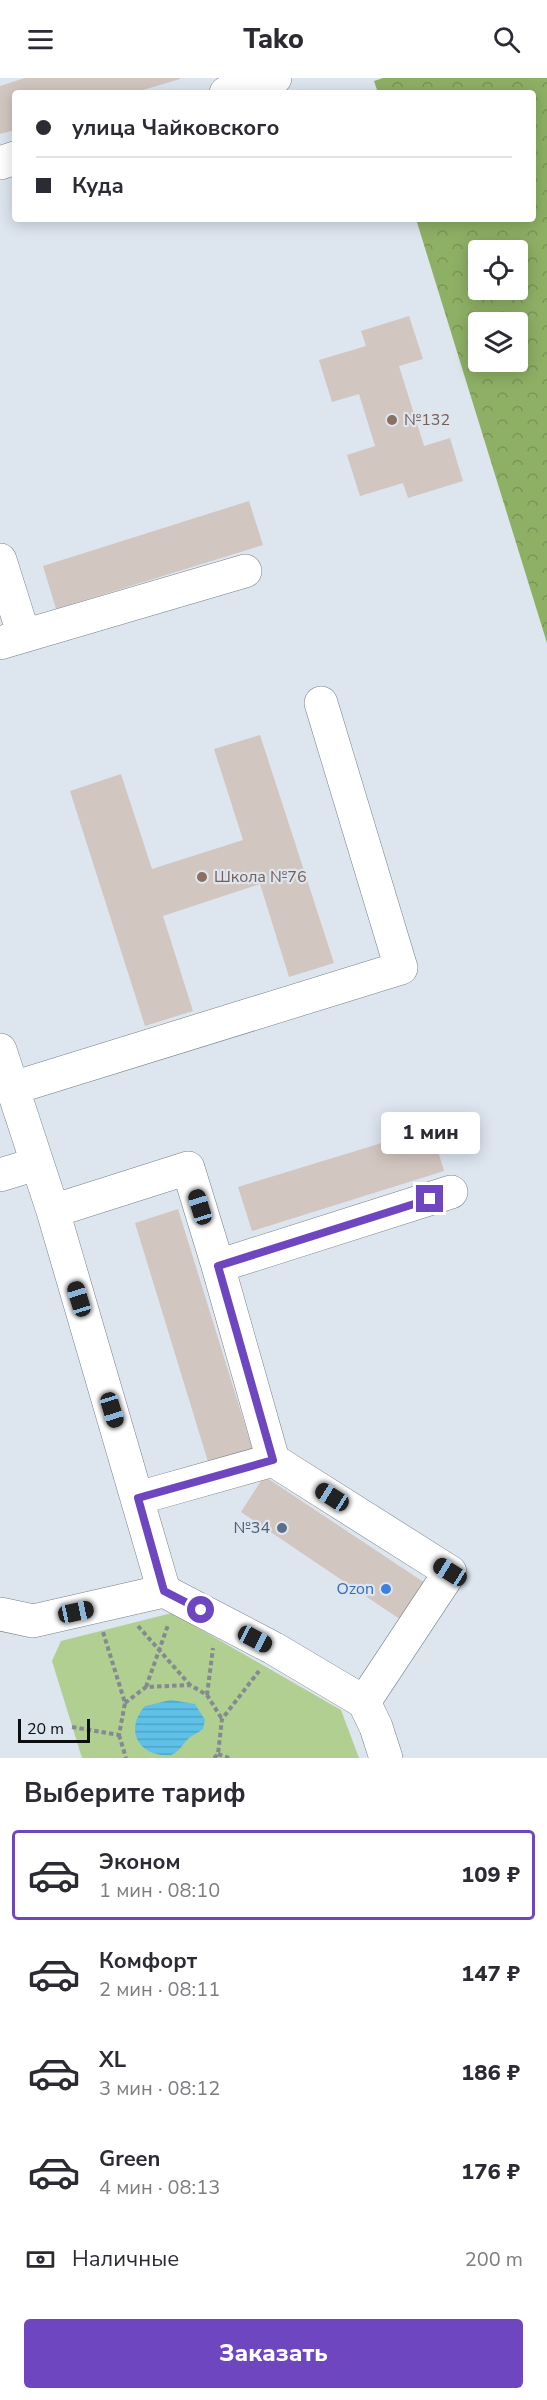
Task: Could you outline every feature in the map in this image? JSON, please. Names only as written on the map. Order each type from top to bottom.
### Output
[{"type":"street","points":[[236,90],[275,78]]},
{"type":"street","points":[[0,560],[12,640],[245,571]]},
{"type":"street","points":[[13,1088],[401,968],[321,703]]},
{"type":"street","points":[[0,1050],[53,1211],[138,1498],[167,1607]]},
{"type":"street","points":[[0,1176],[36,1164]]},
{"type":"street","points":[[53,1211],[188,1168],[273,1460],[450,1572],[364,1702]]},
{"type":"street","points":[[218,1266],[451,1192]]},
{"type":"street","points":[[138,1498],[273,1460]]},
{"type":"street","points":[[0,1614],[33,1621],[97,1608],[167,1607],[273,1648],[364,1702],[386,1758]]},
{"type":"path","points":[[125,1703],[146,1687],[159,1650],[167,1607]]},
{"type":"path","points":[[97,1608],[125,1703],[119,1735],[125,1758]]},
{"type":"path","points":[[133,1621],[190,1685],[207,1695],[222,1719]]},
{"type":"path","points":[[207,1695],[214,1637]]},
{"type":"path","points":[[214,1758],[218,1754],[222,1719],[264,1665]]},
{"type":"path","points":[[146,1687],[190,1685]]},
{"type":"path","points":[[72,1727],[119,1735]]},
{"type":"path","points":[[218,1754],[229,1758]]},
{"type":"green space","points":[[383,78],[547,78],[547,643],[417,222],[536,222],[536,90],[377,90],[374,81]]},
{"type":"green space","points":[[172,1613],[341,1710],[359,1758],[82,1758],[52,1661],[61,1641]]},
{"type":"water","points":[[171,1700],[195,1704],[205,1720],[203,1729],[178,1750],[171,1755],[160,1755],[143,1747],[138,1741],[135,1725],[145,1706]]},
{"type":"building","points":[[25,78],[180,78],[143,90],[12,90],[12,131],[0,134],[0,86]]},
{"type":"building","name":"№132","points":[[409,316],[423,359],[399,366],[424,446],[450,438],[463,481],[408,498],[403,483],[360,496],[347,455],[375,446],[359,394],[332,402],[319,360],[366,346],[361,331]]},
{"type":"building","points":[[249,501],[263,545],[56,609],[43,566]]},
{"type":"building","name":"Школа №76","points":[[260,735],[334,963],[289,977],[260,884],[163,916],[193,1011],[145,1026],[70,791],[121,774],[152,869],[243,840],[214,749]]},
{"type":"building","points":[[431,1128],[444,1171],[252,1231],[238,1187]]},
{"type":"building","points":[[178,1209],[253,1451],[209,1465],[135,1223]]},
{"type":"building","points":[[264,1476],[425,1583],[401,1620],[241,1512]]},
{"type":"place","name":"№132","points":[[392,420]]},
{"type":"place","name":"Школа №76","points":[[202,877]]},
{"type":"place","name":"№34","points":[[282,1528]]},
{"type":"place","name":"Ozon","points":[[386,1589]]},
{"type":"route","points":[[201,1610],[164,1591],[138,1498],[273,1460],[218,1266],[430,1199]]}]
